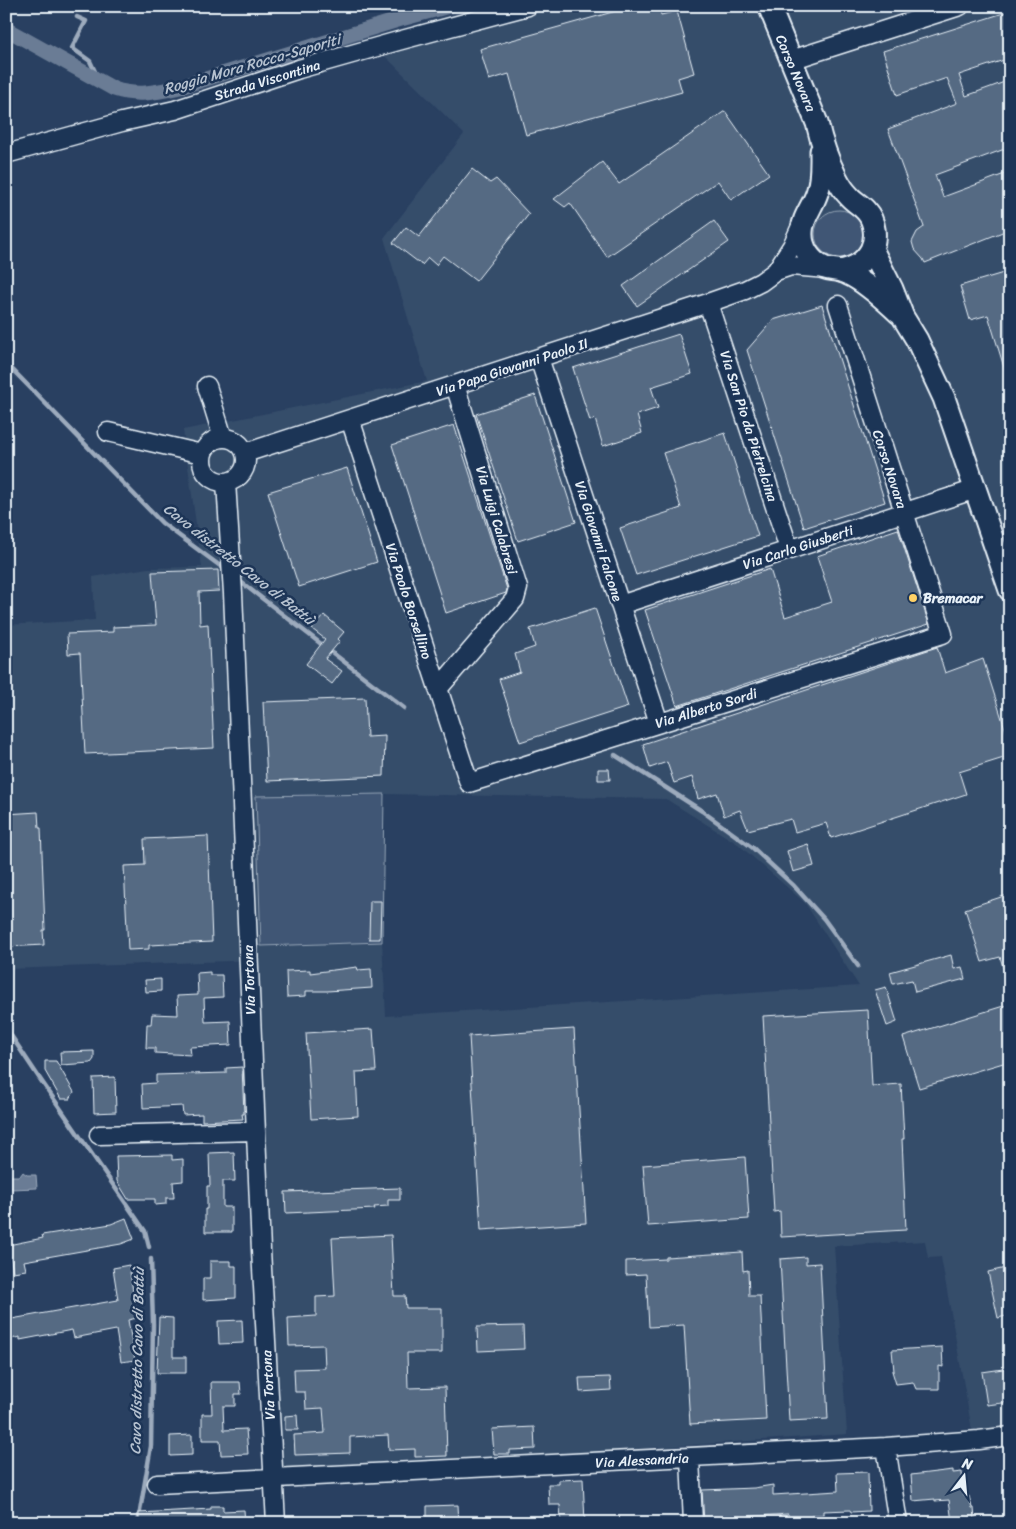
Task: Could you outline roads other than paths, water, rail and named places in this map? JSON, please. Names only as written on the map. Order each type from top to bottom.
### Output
[{"type":"main road","name":"Corso Novara","points":[[768,6],[817,123],[836,177],[848,196],[859,204],[873,221],[875,232],[872,249],[889,282],[903,317],[917,340],[944,398],[1010,590]]},
{"type":"main road","name":"Corso Novara","points":[[822,141],[821,176],[818,190],[802,232],[803,244],[808,255],[816,264],[865,284],[903,317]]},
{"type":"main road","points":[[807,216],[820,202],[833,198],[846,198],[859,204]]},
{"type":"main road","points":[[834,270],[850,269],[866,258],[872,249]]},
{"type":"street","name":"Strada Viscontina","points":[[6,154],[122,122],[175,110],[299,69],[528,6]]},
{"type":"street","points":[[791,60],[960,6]]},
{"type":"street","name":"Via Papa Giovanni Paolo II","points":[[776,271],[792,246],[807,216]]},
{"type":"street","name":"Via Papa Giovanni Paolo II","points":[[245,453],[708,304],[760,282],[776,271],[791,266],[834,270]]},
{"type":"street","name":"Via San Pio da Pietrelcina","points":[[708,304],[789,549]]},
{"type":"street","name":"Corso Novara","points":[[838,305],[943,634]]},
{"type":"street","name":"Via Giovanni Falcone","points":[[539,358],[659,723]]},
{"type":"street","name":"Via Luigi Calabresi","points":[[438,689],[515,599],[518,588],[455,385]]},
{"type":"street","points":[[207,386],[223,438]]},
{"type":"street","name":"Via Paolo Borsellino","points":[[350,419],[469,783]]},
{"type":"street","points":[[108,432],[202,454]]},
{"type":"street","points":[[223,438],[236,442],[245,453],[246,460],[242,472],[232,481],[218,482],[207,474],[203,468],[202,454],[210,443],[223,438]]},
{"type":"street","name":"Via Tortona","points":[[226,482],[261,1250],[276,1523]]},
{"type":"street","name":"Via Carlo Giusberti","points":[[620,605],[976,489]]},
{"type":"street","name":"Via Alberto Sordi","points":[[469,783],[943,634]]},
{"type":"street","points":[[99,1135],[256,1130]]},
{"type":"street","name":"Via Alessandria","points":[[157,1484],[886,1447],[1010,1436]]},
{"type":"street","points":[[886,1447],[898,1523]]},
{"type":"street","points":[[690,1458],[693,1523]]},
{"type":"waterway","name":"Roggia Mora Rocca-Saporiti","points":[[6,29],[114,89],[131,93],[147,93],[180,87],[449,6]]},
{"type":"waterway","points":[[395,8],[401,19]]},
{"type":"waterway","points":[[77,17],[86,21],[72,48],[90,61],[99,80]]},
{"type":"waterway","name":"Cavo distretto Cavo di Battù","points":[[6,363],[162,523],[227,571]]},
{"type":"waterway","name":"Cavo distretto Cavo di Battù","points":[[237,579],[404,708]]},
{"type":"waterway","name":"Cavo distretto Cavo di Battù","points":[[615,755],[702,811],[753,848],[794,886],[824,919],[858,966]]},
{"type":"waterway","name":"Cavo distretto Cavo di Battù","points":[[6,1028],[145,1231],[149,1247]]},
{"type":"waterway","name":"Cavo distretto Cavo di Battù","points":[[138,1523],[151,1446],[153,1324],[151,1259]]},
{"type":"place","name":"Bremacar","points":[[913,598]]}]
